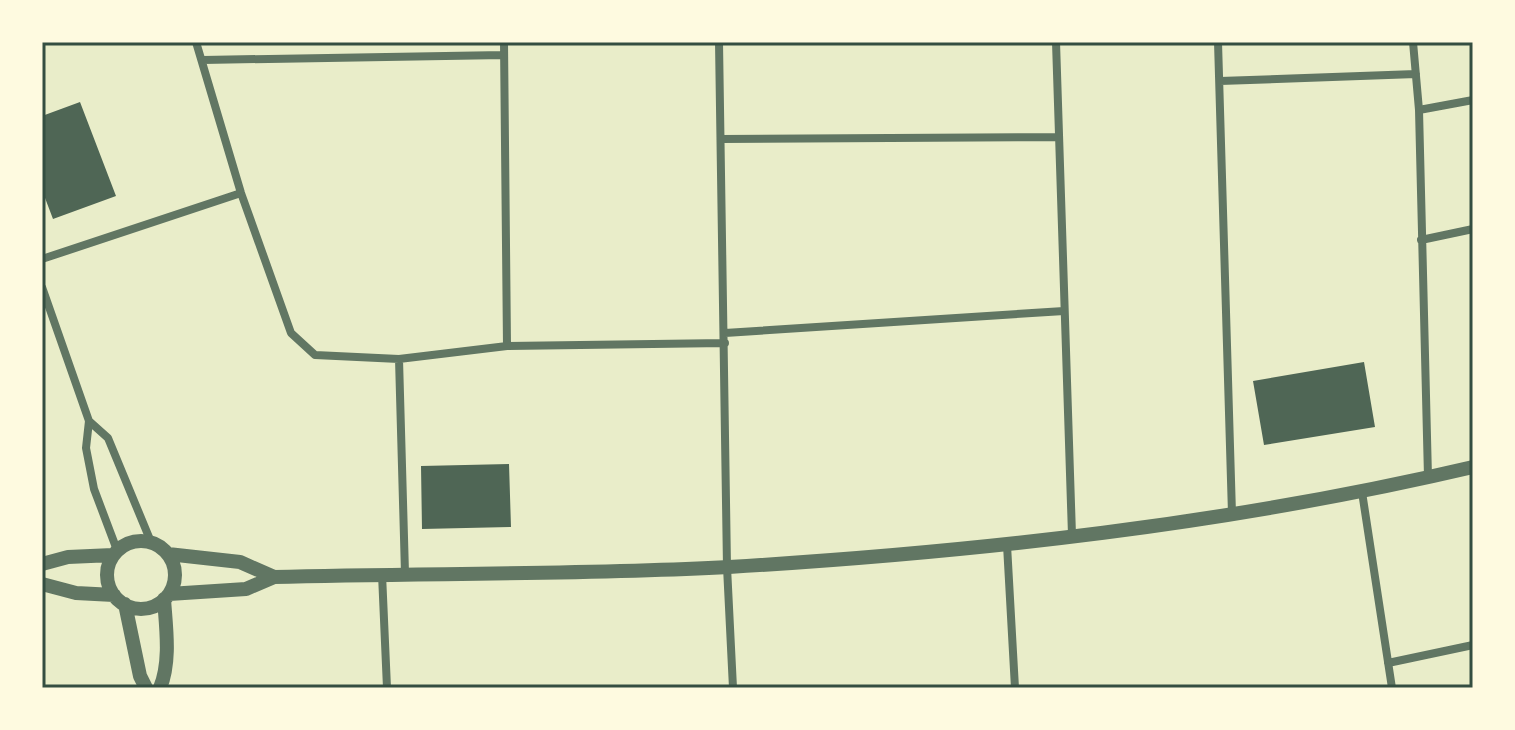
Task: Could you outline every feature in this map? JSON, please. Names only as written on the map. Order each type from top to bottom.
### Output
[{"type":"street","points":[[196,42],[241,193],[291,333],[315,355],[399,359],[507,346],[725,338],[1064,311]]},
{"type":"street","points":[[504,42],[507,346]]},
{"type":"street","points":[[719,42],[727,567],[733,688]]},
{"type":"street","points":[[1056,42],[1072,535]]},
{"type":"street","points":[[1218,42],[1232,514]]},
{"type":"street","points":[[1413,42],[1419,110],[1428,477]]},
{"type":"street","points":[[203,60],[504,55]]},
{"type":"street","points":[[1220,81],[1416,74]]},
{"type":"street","points":[[1419,110],[1473,100]]},
{"type":"street","points":[[721,139],[1058,137]]},
{"type":"street","points":[[42,259],[241,193]]},
{"type":"street","points":[[1421,240],[1473,229]]},
{"type":"street","points":[[42,287],[89,421],[86,448],[94,489],[115,553],[107,575],[119,600],[146,688]]},
{"type":"street","points":[[399,359],[405,573]]},
{"type":"street","points":[[89,421],[108,438],[151,542]]},
{"type":"street","points":[[42,584],[145,608],[167,596],[246,589],[274,577],[727,567],[1007,545],[1232,514],[1362,492],[1473,467]]},
{"type":"street","points":[[1362,492],[1392,688]]},
{"type":"street","points":[[42,564],[68,557],[115,553],[136,541],[151,542],[168,554],[240,562],[274,577]]},
{"type":"street","points":[[1007,545],[1015,688]]},
{"type":"street","points":[[160,688],[167,640],[167,596],[175,574],[168,554]]},
{"type":"street","points":[[382,574],[387,688]]},
{"type":"street","points":[[1388,663],[1473,645]]},
{"type":"building","points":[[80,102],[116,196],[53,219],[42,190],[42,116]]},
{"type":"building","points":[[1364,362],[1375,427],[1264,445],[1253,381]]},
{"type":"building","points":[[509,464],[511,527],[422,529],[421,466]]}]
